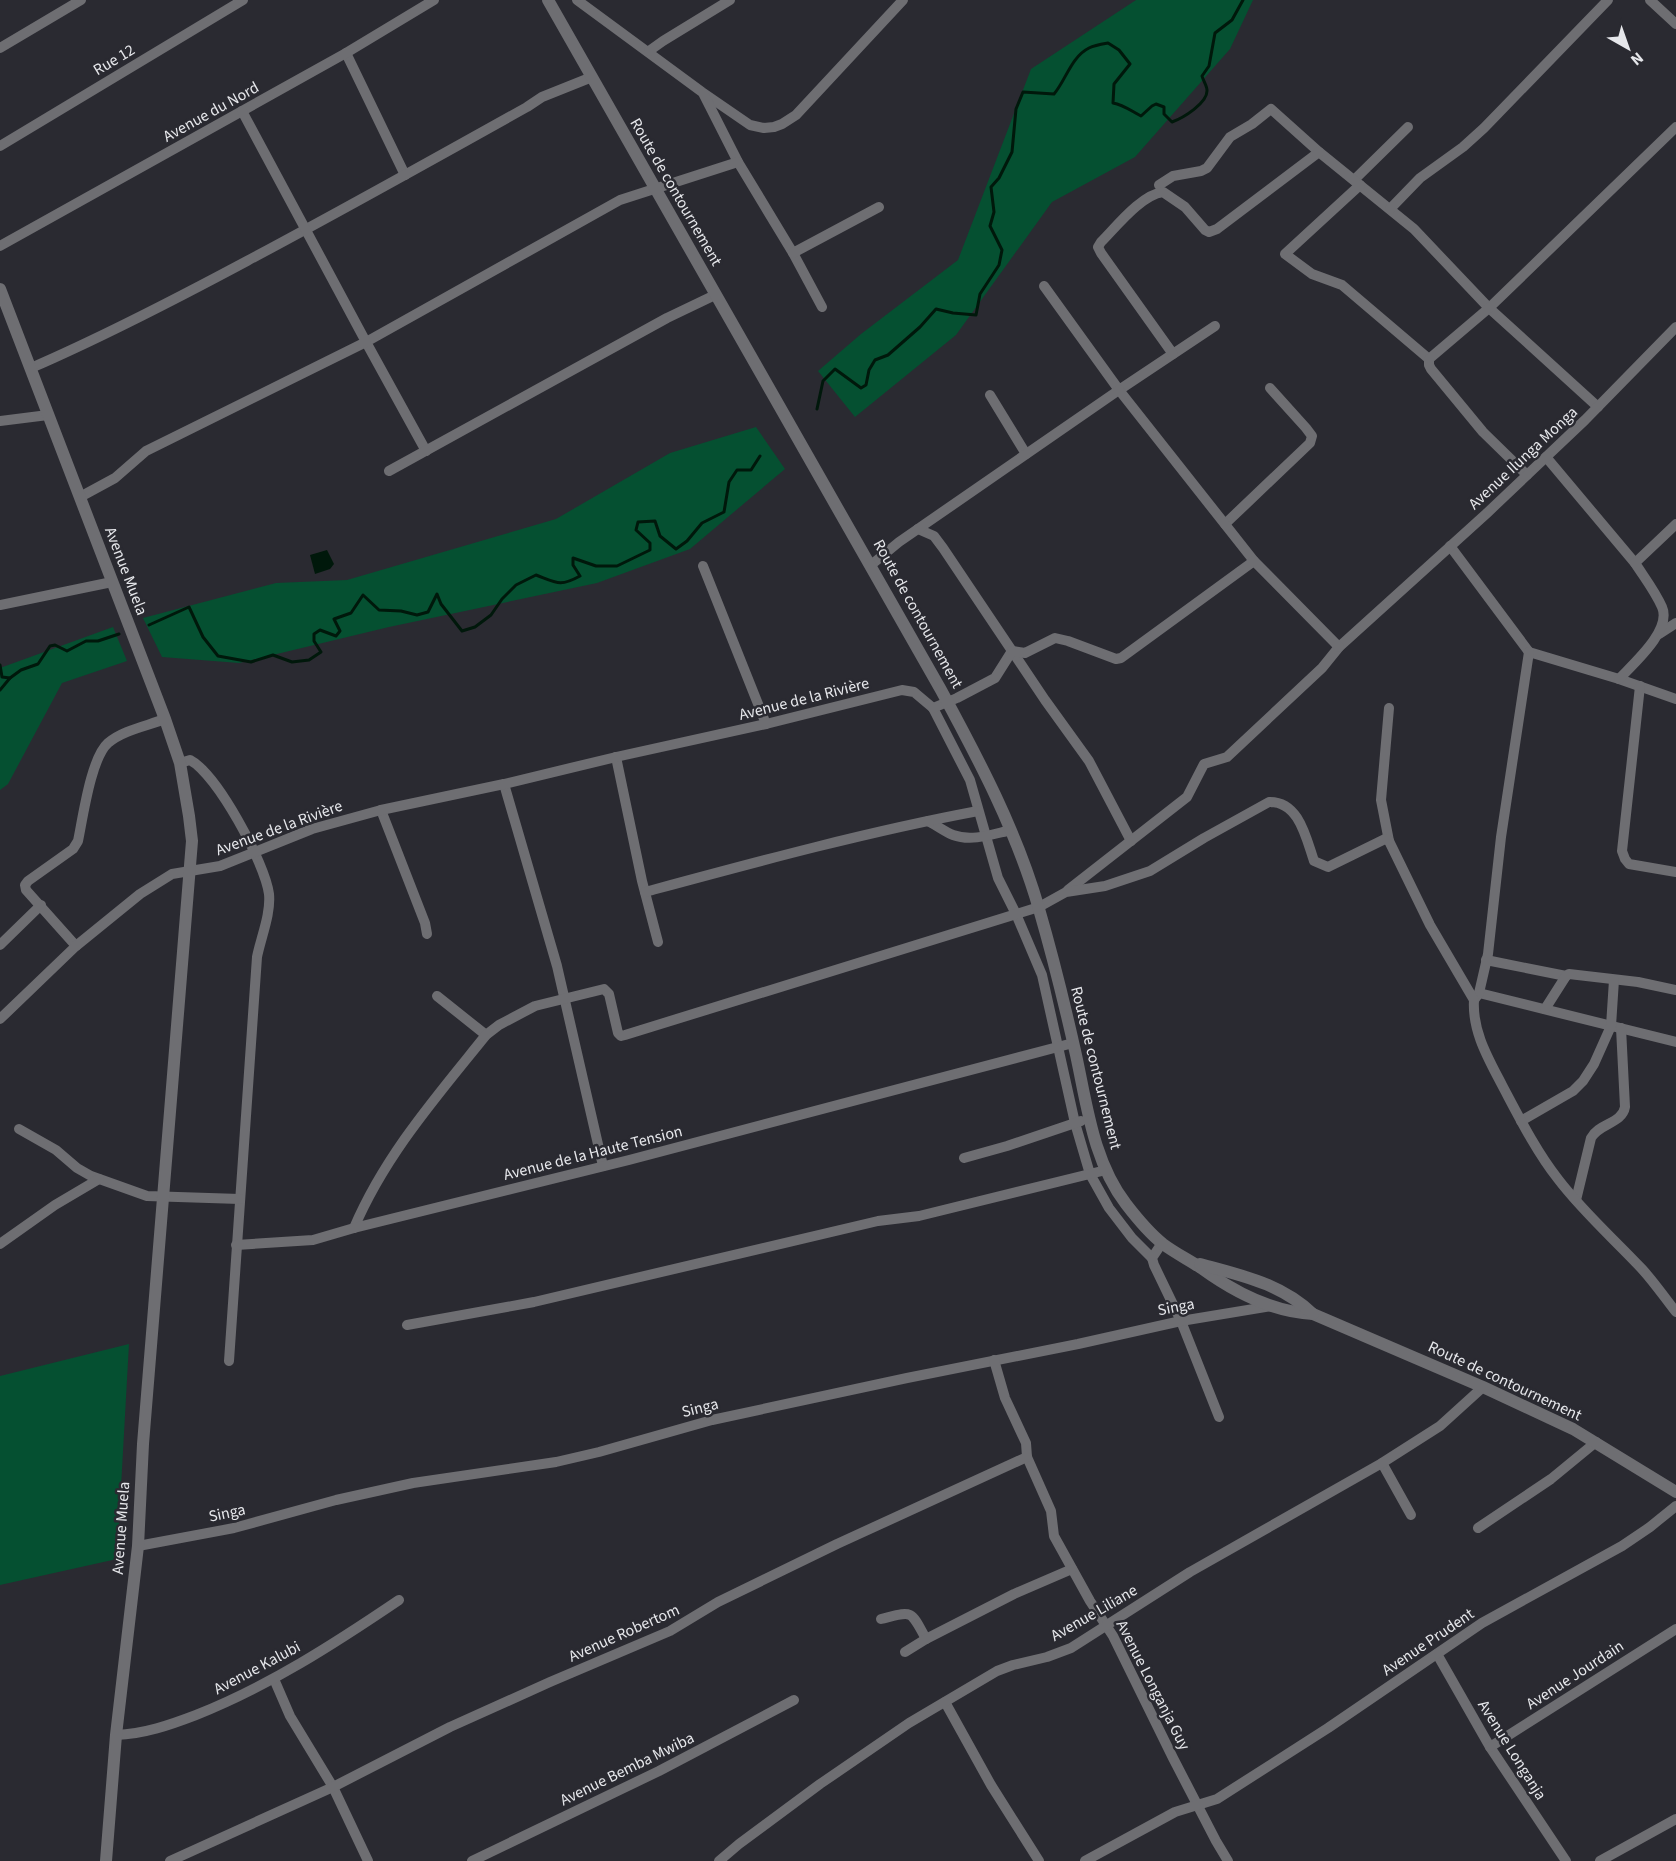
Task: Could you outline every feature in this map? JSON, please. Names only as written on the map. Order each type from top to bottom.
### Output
[{"type":"street","points":[[0,48],[81,0]]},
{"type":"street","name":"Rue 12","points":[[0,146],[243,0]]},
{"type":"street","name":"Avenue du Nord","points":[[0,246],[345,53],[434,0]]},
{"type":"street","name":"Route de contournement","points":[[548,0],[948,702],[1011,830],[1039,908],[1073,1042],[1095,1142],[1106,1170],[1125,1202],[1162,1243],[1231,1287],[1295,1314],[1313,1314]]},
{"type":"street","points":[[577,0],[750,125],[764,128],[782,124],[796,115],[903,0]]},
{"type":"street","points":[[649,51],[730,0]]},
{"type":"street","points":[[1390,209],[1419,178],[1463,147],[1484,128],[1608,0]]},
{"type":"street","points":[[1650,0],[1676,24]]},
{"type":"street","points":[[345,53],[405,175]]},
{"type":"street","points":[[31,368],[132,322],[305,230],[542,97],[592,77]]},
{"type":"street","points":[[702,92],[738,162],[793,253],[822,307]]},
{"type":"street","name":"Avenue Ilunga Monga","points":[[1066,892],[1187,797],[1203,764],[1227,757],[1322,668],[1339,647],[1486,514],[1598,407],[1489,308],[1414,229],[1319,152],[1271,109],[1230,137],[1207,168],[1173,176],[1159,185]]},
{"type":"street","points":[[242,111],[426,451]]},
{"type":"street","points":[[1408,127],[1285,254],[1312,274],[1342,285],[1429,359],[1431,369],[1484,432],[1527,474]]},
{"type":"street","points":[[1429,359],[1489,308],[1676,127]]},
{"type":"street","points":[[1173,354],[1101,253],[1098,247],[1101,242],[1143,200],[1154,193],[1163,192],[1185,207],[1204,230],[1209,232],[1217,229],[1319,152]]},
{"type":"street","points":[[80,497],[115,478],[146,451],[366,342],[620,200],[738,162]]},
{"type":"street","points":[[793,253],[879,207]]},
{"type":"street","points":[[1044,286],[1119,390],[1254,561],[1339,647]]},
{"type":"street","name":"Avenue Muela","points":[[0,289],[165,719],[180,763],[192,841],[143,1444],[138,1546],[116,1735],[106,1861]]},
{"type":"street","points":[[389,471],[667,318],[715,295]]},
{"type":"street","points":[[871,565],[918,529],[1215,326]]},
{"type":"street","points":[[1598,407],[1676,327]]},
{"type":"street","points":[[1225,524],[1311,442],[1312,436],[1306,428],[1270,388]]},
{"type":"street","points":[[990,395],[1026,454]]},
{"type":"street","points":[[0,421],[48,415]]},
{"type":"street","points":[[1546,457],[1635,563],[1663,608],[1664,621],[1659,634]]},
{"type":"street","points":[[1635,563],[1676,524]]},
{"type":"street","points":[[918,529],[934,536],[1045,700],[1089,760],[1131,841]]},
{"type":"street","points":[[1450,546],[1529,652],[1676,699]]},
{"type":"street","points":[[1012,651],[1024,653],[1055,638],[1116,659],[1121,658],[1254,561]]},
{"type":"street","points":[[703,566],[766,724]]},
{"type":"street","points":[[0,605],[112,582]]},
{"type":"street","points":[[1619,679],[1659,634],[1676,622]]},
{"type":"street","points":[[1012,651],[995,678],[933,708],[970,780],[998,878],[1016,914],[1041,975],[1074,1123],[1090,1174],[1109,1208],[1132,1238],[1152,1258],[1181,1321],[1220,1417]]},
{"type":"street","points":[[1529,652],[1501,837],[1486,960],[1473,1013],[1477,1034],[1521,1121],[1557,1178],[1643,1270],[1676,1312]]},
{"type":"street","points":[[1640,686],[1622,851],[1629,864],[1676,872]]},
{"type":"street","name":"Avenue de la Rivière","points":[[0,1019],[76,946],[140,894],[172,874],[220,866],[312,829],[381,810],[766,724],[902,690],[914,692],[933,708]]},
{"type":"street","points":[[1389,708],[1381,800],[1389,841],[1430,925],[1477,996],[1545,1009],[1676,1042]]},
{"type":"street","points":[[76,946],[26,890],[25,885],[73,849],[78,841],[97,760],[107,744],[120,735],[165,719]]},
{"type":"street","points":[[616,757],[642,881],[658,942]]},
{"type":"street","points":[[180,763],[190,760],[197,764],[212,781],[235,816],[265,878],[269,893],[269,907],[257,957],[229,1361]]},
{"type":"street","points":[[504,784],[565,998],[603,1166]]},
{"type":"street","points":[[354,1227],[370,1195],[411,1128],[486,1035],[499,1024],[535,1006],[604,989],[607,991],[618,1033],[621,1036],[625,1035],[1039,908],[1066,892],[1105,886],[1150,871],[1269,802],[1285,805],[1300,820],[1314,861],[1328,867],[1385,840],[1389,841]]},
{"type":"street","points":[[381,810],[426,923],[427,934]]},
{"type":"street","points":[[645,892],[836,842],[978,811]]},
{"type":"street","points":[[928,821],[953,835],[974,838],[1011,830]]},
{"type":"street","points":[[0,945],[41,905]]},
{"type":"street","points":[[1486,960],[1566,976],[1576,974],[1638,982],[1676,990]]},
{"type":"street","points":[[1545,1009],[1566,976]]},
{"type":"street","points":[[1576,1200],[1595,1132],[1620,1118],[1624,1113],[1614,980]]},
{"type":"street","points":[[436,996],[486,1035]]},
{"type":"street","points":[[1521,1121],[1573,1091],[1594,1065],[1616,1027]]},
{"type":"street","name":"Avenue de la Haute Tension","points":[[236,1245],[313,1240],[354,1227],[603,1166],[1073,1042]]},
{"type":"street","points":[[964,1158],[1090,1118]]},
{"type":"street","points":[[19,1130],[56,1150],[77,1168],[143,1196],[240,1199]]},
{"type":"street","points":[[407,1325],[534,1302],[878,1221],[919,1216],[1106,1170]]},
{"type":"street","points":[[0,1244],[55,1205],[99,1179]]},
{"type":"street","points":[[1152,1258],[1162,1243]]},
{"type":"street","name":"Route de contournement","points":[[1192,1262],[1254,1278],[1280,1290],[1313,1314],[1483,1387],[1573,1430],[1676,1491]]},
{"type":"street","name":"Singa","points":[[138,1546],[234,1528],[336,1500],[413,1483],[556,1462],[712,1420],[994,1360],[1181,1321],[1272,1306]]},
{"type":"street","points":[[994,1360],[1001,1387],[1026,1443],[1027,1456]]},
{"type":"street","name":"Avenue Liliane","points":[[720,1861],[739,1844],[820,1784],[909,1723],[997,1671],[1071,1648],[1190,1572],[1382,1463],[1440,1426],[1483,1387]]},
{"type":"street","points":[[1478,1528],[1551,1479],[1596,1442]]},
{"type":"street","name":"Avenue Longanja Guy","points":[[1027,1456],[1051,1511],[1054,1536],[1101,1619],[1107,1625],[1228,1861]]},
{"type":"street","name":"Avenue Robertom","points":[[170,1861],[333,1787],[450,1727],[670,1631],[718,1602],[1027,1456]]},
{"type":"street","points":[[1382,1463],[1411,1515]]},
{"type":"street","name":"Avenue Prudent","points":[[1085,1861],[1165,1817],[1197,1804],[1208,1803],[1226,1794],[1482,1623],[1622,1546],[1676,1506]]},
{"type":"street","points":[[905,1652],[1014,1594],[1072,1569]]},
{"type":"street","name":"Avenue Kalubi","points":[[116,1735],[144,1732],[185,1719],[226,1702],[274,1679],[399,1600]]},
{"type":"street","points":[[881,1619],[904,1613],[910,1614],[915,1618],[926,1639]]},
{"type":"street","name":"Avenue Jourdain","points":[[1490,1747],[1676,1629]]},
{"type":"street","name":"Avenue Longanja","points":[[1437,1654],[1490,1747],[1566,1861]]},
{"type":"street","points":[[274,1679],[290,1716],[333,1787],[368,1861]]},
{"type":"street","name":"Avenue Bemba Mwiba","points":[[472,1861],[659,1771],[794,1700]]},
{"type":"street","points":[[945,1702],[991,1785],[1040,1861]]},
{"type":"street","points":[[1600,1861],[1676,1820]]},
{"type":"green space","points":[[1136,0],[1253,0],[1230,49],[1135,157],[1052,202],[956,335],[855,417],[818,371],[861,334],[958,260],[1031,69]]},
{"type":"green space","points":[[756,427],[785,469],[690,549],[597,583],[389,627],[239,663],[162,657],[143,618],[276,583],[347,580],[556,519],[670,453]]},
{"type":"green space","points":[[113,627],[127,661],[62,683],[8,784],[0,790],[0,668]]},
{"type":"green space","points":[[129,1344],[117,1559],[0,1585],[0,1376]]},
{"type":"shaded area","points":[[327,550],[334,564],[330,569],[315,574],[310,555]]},
{"type":"waterway","points":[[817,409],[823,381],[835,369],[861,388],[866,385],[869,370],[875,360],[888,355],[920,327],[936,309],[976,315],[980,294],[999,265],[1002,250],[990,226],[994,212],[991,187],[999,178],[1012,152],[1016,109],[1023,92],[1054,94],[1073,63],[1083,52],[1094,46],[1108,43],[1119,50],[1130,64],[1114,84],[1113,103],[1141,116],[1156,104],[1164,107],[1164,114],[1172,122],[1188,114],[1204,100],[1207,90],[1202,76],[1209,66],[1215,33],[1232,20],[1243,0]]},
{"type":"waterway","points":[[149,625],[189,607],[203,637],[218,656],[251,662],[273,655],[292,662],[309,660],[321,652],[314,641],[314,634],[320,630],[336,636],[340,631],[334,619],[351,613],[363,595],[379,610],[401,611],[417,615],[428,612],[437,594],[441,604],[462,631],[475,627],[491,615],[516,585],[536,575],[558,583],[568,582],[580,576],[573,565],[573,558],[596,566],[617,566],[650,550],[650,543],[636,530],[638,522],[655,521],[660,536],[676,549],[687,541],[702,523],[724,512],[729,482],[737,470],[751,470],[760,456]]},
{"type":"waterway","points":[[0,665],[2,677],[10,678],[21,670],[38,664],[50,646],[55,645],[67,651],[86,641],[98,641],[119,634]]},
{"type":"waterway","points":[[0,690],[10,678]]}]
